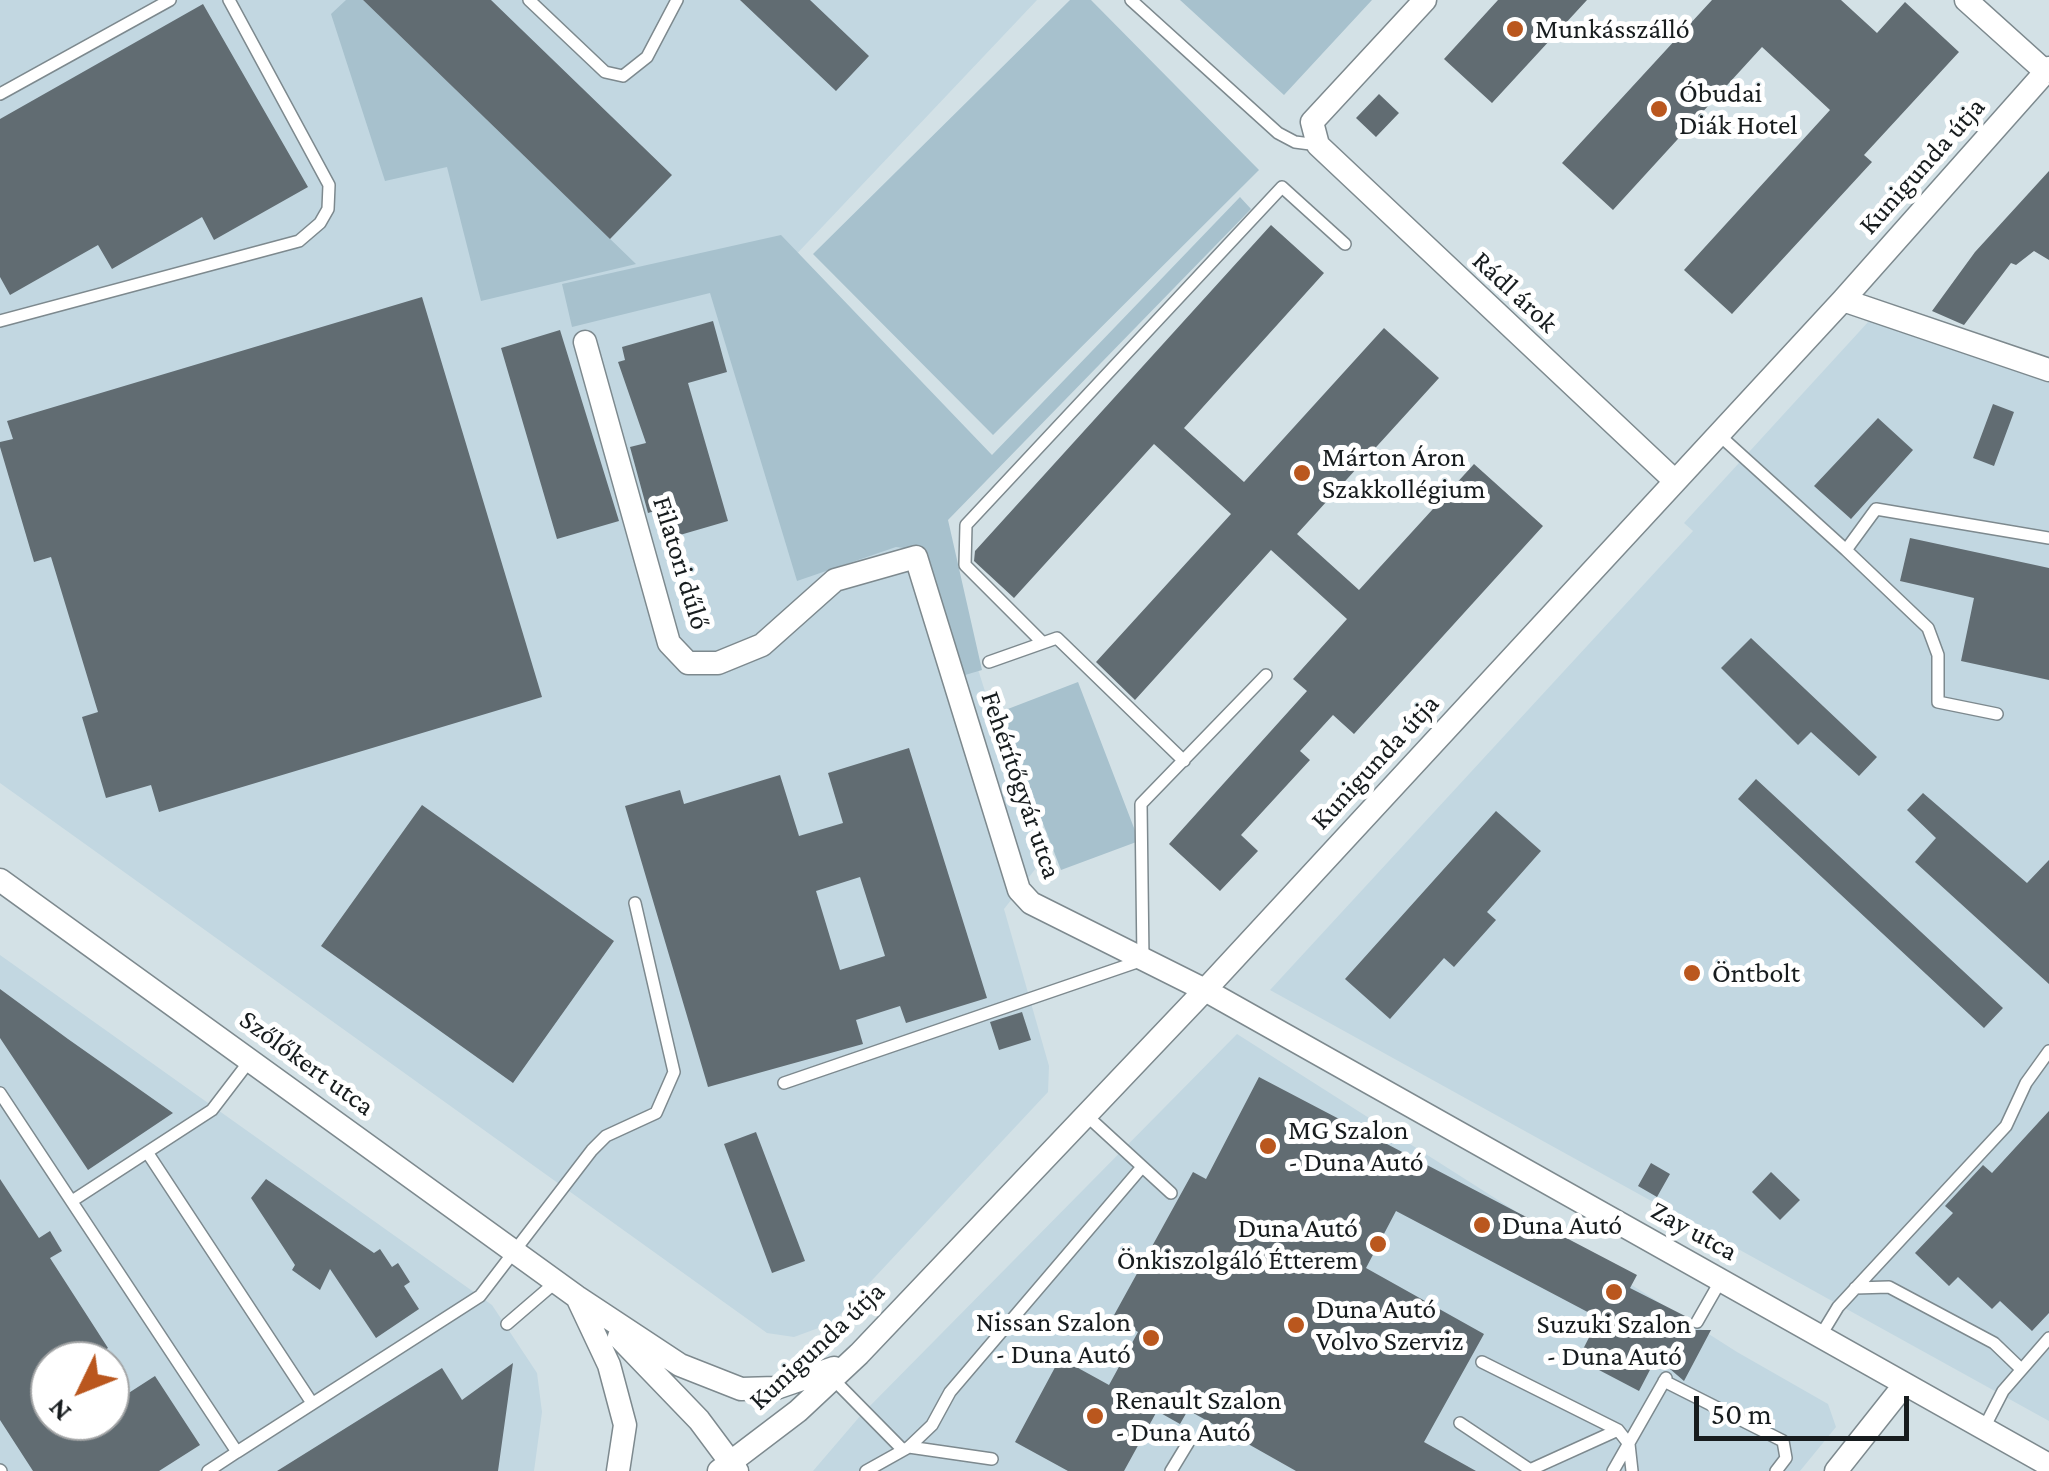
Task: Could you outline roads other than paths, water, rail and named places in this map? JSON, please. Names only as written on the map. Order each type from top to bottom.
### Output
[{"type":"street","points":[[1315,133],[1426,0]]},
{"type":"street","points":[[1966,0],[2047,70]]},
{"type":"street","name":"Kunigunda útja","points":[[730,1468],[859,1354],[1206,990],[1843,300],[2047,70]]},
{"type":"street","name":"Rádl árok","points":[[1315,133],[1675,481]]},
{"type":"street","points":[[1843,300],[2049,370]]},
{"type":"street","name":"Filatori dűlő","points":[[585,342],[669,643],[688,664],[718,663],[762,645],[835,580],[916,557]]},
{"type":"street","name":"Fehérítőgyár utca","points":[[916,557],[1019,890],[1046,913],[1206,990]]},
{"type":"street","name":"Szőlőkert utca","points":[[0,880],[577,1296],[680,1365],[741,1389],[776,1388],[818,1376],[859,1354]]},
{"type":"street","name":"Zay utca","points":[[1206,990],[2049,1465]]},
{"type":"street","points":[[577,1296],[609,1365],[625,1426],[618,1471]]},
{"type":"street","name":"Szőlőkert utca","points":[[577,1296],[652,1368],[730,1468]]},
{"type":"street","points":[[1836,1471],[1904,1384]]},
{"type":"lane","points":[[0,94],[170,0]]},
{"type":"lane","points":[[0,321],[246,257],[298,240],[320,223],[328,208],[329,185],[229,0]]},
{"type":"lane","points":[[530,0],[605,72],[623,76],[647,56],[677,0]]},
{"type":"lane","name":"Rádl árok","points":[[1130,0],[1266,124],[1294,142],[1315,133]]},
{"type":"lane","points":[[1041,640],[965,565],[966,525],[1282,186],[1345,244]]},
{"type":"lane","points":[[1718,434],[1928,628],[1938,655],[1938,702],[1997,714]]},
{"type":"lane","points":[[1846,550],[1876,510],[2049,538]]},
{"type":"lane","points":[[989,662],[1041,640],[1057,638],[1184,761]]},
{"type":"lane","points":[[784,1083],[1143,960],[1142,804],[1266,676]]},
{"type":"lane","points":[[208,1471],[480,1296],[592,1150],[606,1136],[656,1114],[674,1072],[635,903]]},
{"type":"lane","points":[[1821,1335],[1856,1288],[2006,1126],[2032,1072],[2049,1051]]},
{"type":"lane","points":[[72,1200],[149,1155],[212,1110],[251,1059]]},
{"type":"lane","points":[[0,1093],[237,1452]]},
{"type":"lane","points":[[1086,1115],[1171,1193]]},
{"type":"lane","points":[[149,1155],[312,1403]]},
{"type":"lane","points":[[866,1471],[906,1448],[932,1424],[950,1392],[1142,1167]]},
{"type":"lane","points":[[507,1324],[556,1280]]},
{"type":"lane","points":[[1697,1322],[1721,1280]]},
{"type":"lane","points":[[1856,1288],[1889,1288],[1994,1343],[2020,1368]]},
{"type":"lane","points":[[1984,1428],[2020,1368],[2049,1338]]},
{"type":"lane","points":[[1482,1362],[1618,1430],[1629,1444],[1632,1471]]},
{"type":"lane","points":[[1613,1471],[1666,1378],[1784,1441],[1786,1458],[1776,1471]]},
{"type":"lane","points":[[833,1379],[906,1448],[992,1459]]},
{"type":"lane","points":[[1460,1423],[1532,1470],[1618,1430]]},
{"type":"lane","points":[[1171,1471],[1188,1443]]},
{"type":"place","name":"Munkásszálló","points":[[1515,29]]},
{"type":"place","name":"Óbudai Diák Hotel","points":[[1659,109]]},
{"type":"place","name":"Márton Áron Szakkollégium","points":[[1302,473]]},
{"type":"place","name":"Öntbolt","points":[[1692,973]]},
{"type":"place","name":"MG Szalon - Duna Autó","points":[[1268,1146]]},
{"type":"place","name":"Duna Autó","points":[[1482,1225]]},
{"type":"place","name":"Duna Autó Önkiszolgáló Étterem","points":[[1378,1244]]},
{"type":"place","name":"Suzuki Szalon - Duna Autó","points":[[1614,1292]]},
{"type":"place","name":"Duna Autó Volvo Szerviz","points":[[1296,1325]]},
{"type":"place","name":"Nissan Szalon - Duna Autó","points":[[1151,1338]]},
{"type":"place","name":"Renault Szalon - Duna Autó","points":[[1095,1416]]}]
